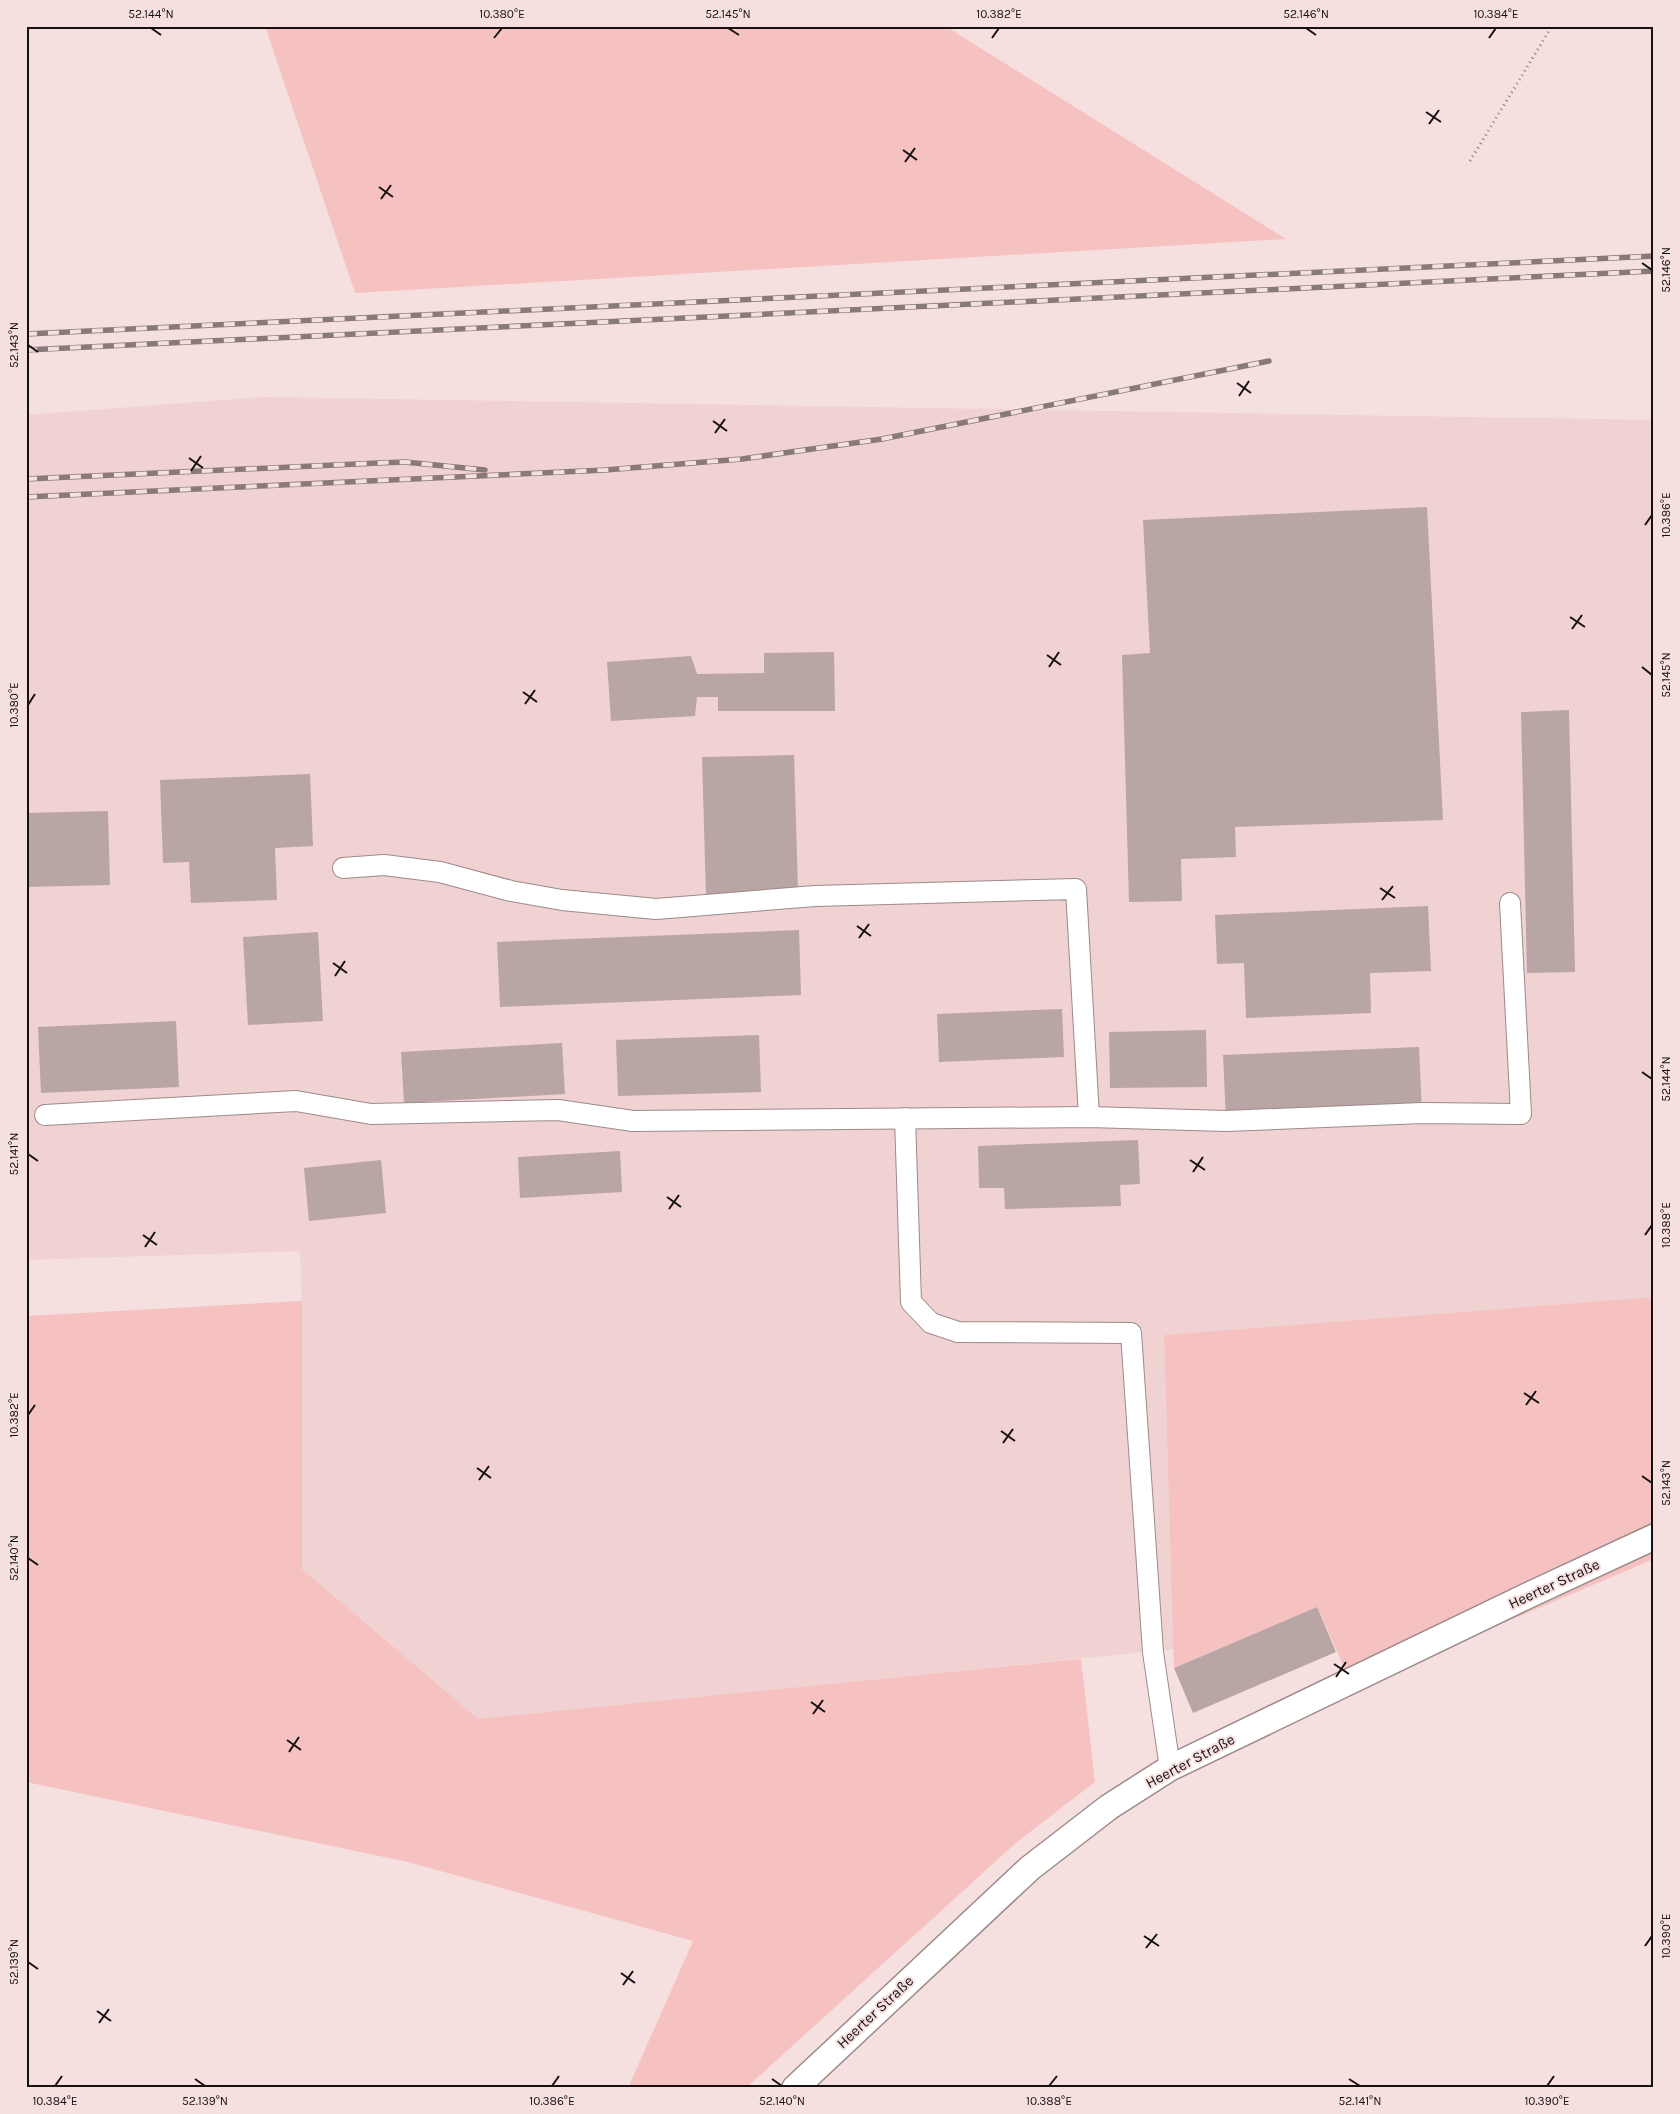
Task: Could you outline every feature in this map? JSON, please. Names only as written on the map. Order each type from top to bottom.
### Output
[{"type":"main road","name":"Heerter Straße","points":[[795,2088],[1030,1868],[1109,1807],[1170,1768],[1520,1599],[1654,1538]]},
{"type":"lane","points":[[343,868],[384,865],[440,872],[511,890],[562,900],[656,909],[815,896],[1076,888],[1089,1117]]},
{"type":"lane","points":[[45,1115],[296,1101],[371,1114],[558,1110],[633,1121],[1089,1117],[1226,1121],[1422,1113],[1521,1114],[1510,903]]},
{"type":"lane","points":[[904,1118],[911,1302],[931,1323],[958,1332],[1131,1333],[1152,1652],[1170,1768]]},
{"type":"path","points":[[1470,160],[1552,26]]},
{"type":"shaded area","points":[[265,26],[945,26],[1286,239],[355,293]]},
{"type":"shaded area","points":[[263,397],[1654,420],[1654,1297],[1164,1335],[1174,1649],[478,1720],[302,1569],[302,1301],[300,1251],[26,1260],[26,415]]},
{"type":"shaded area","points":[[1654,1297],[1654,1559],[1430,1654],[1356,1693],[1317,1607],[1174,1668],[1164,1335]]},
{"type":"shaded area","points":[[302,1301],[302,1569],[478,1719],[1081,1659],[1095,1782],[1017,1842],[746,2088],[628,2088],[693,1941],[408,1862],[26,1782],[26,1316]]},
{"type":"building","points":[[1427,507],[1443,820],[1235,827],[1236,857],[1181,859],[1182,901],[1129,902],[1122,655],[1150,653],[1143,520]]},
{"type":"building","points":[[834,652],[835,711],[718,711],[718,697],[697,697],[695,716],[611,721],[607,662],[691,656],[697,674],[764,673],[764,653]]},
{"type":"building","points":[[1569,710],[1575,972],[1527,973],[1521,712]]},
{"type":"building","points":[[794,755],[798,890],[706,895],[702,757]]},
{"type":"building","points":[[310,774],[313,846],[275,848],[277,900],[191,903],[189,862],[163,863],[160,780]]},
{"type":"building","points":[[108,811],[110,885],[26,887],[26,813]]},
{"type":"building","points":[[1428,906],[1431,971],[1370,973],[1371,1013],[1246,1018],[1244,963],[1217,964],[1215,915]]},
{"type":"building","points":[[799,930],[801,995],[500,1007],[497,942]]},
{"type":"building","points":[[318,932],[323,1021],[248,1025],[243,937]]},
{"type":"building","points":[[1062,1009],[1064,1057],[939,1062],[937,1014]]},
{"type":"building","points":[[176,1021],[179,1087],[41,1093],[38,1027]]},
{"type":"building","points":[[1206,1030],[1207,1087],[1110,1088],[1109,1032]]},
{"type":"building","points":[[759,1035],[761,1092],[618,1096],[616,1040]]},
{"type":"building","points":[[562,1043],[565,1094],[404,1103],[401,1052]]},
{"type":"building","points":[[1419,1047],[1422,1113],[1226,1121],[1223,1055]]},
{"type":"building","points":[[1138,1140],[1140,1184],[1120,1185],[1121,1206],[1005,1209],[1004,1188],[979,1188],[978,1146]]},
{"type":"building","points":[[620,1151],[622,1192],[520,1198],[518,1157]]},
{"type":"building","points":[[381,1160],[386,1213],[309,1221],[304,1168]]},
{"type":"building","points":[[1317,1607],[1336,1652],[1193,1713],[1174,1668]]},
{"type":"railway","points":[[26,334],[1654,256]]},
{"type":"railway","points":[[26,350],[1654,271]]},
{"type":"railway","points":[[26,497],[605,470],[742,459],[882,439],[1269,361]]},
{"type":"railway","points":[[26,479],[405,462],[485,470]]}]
